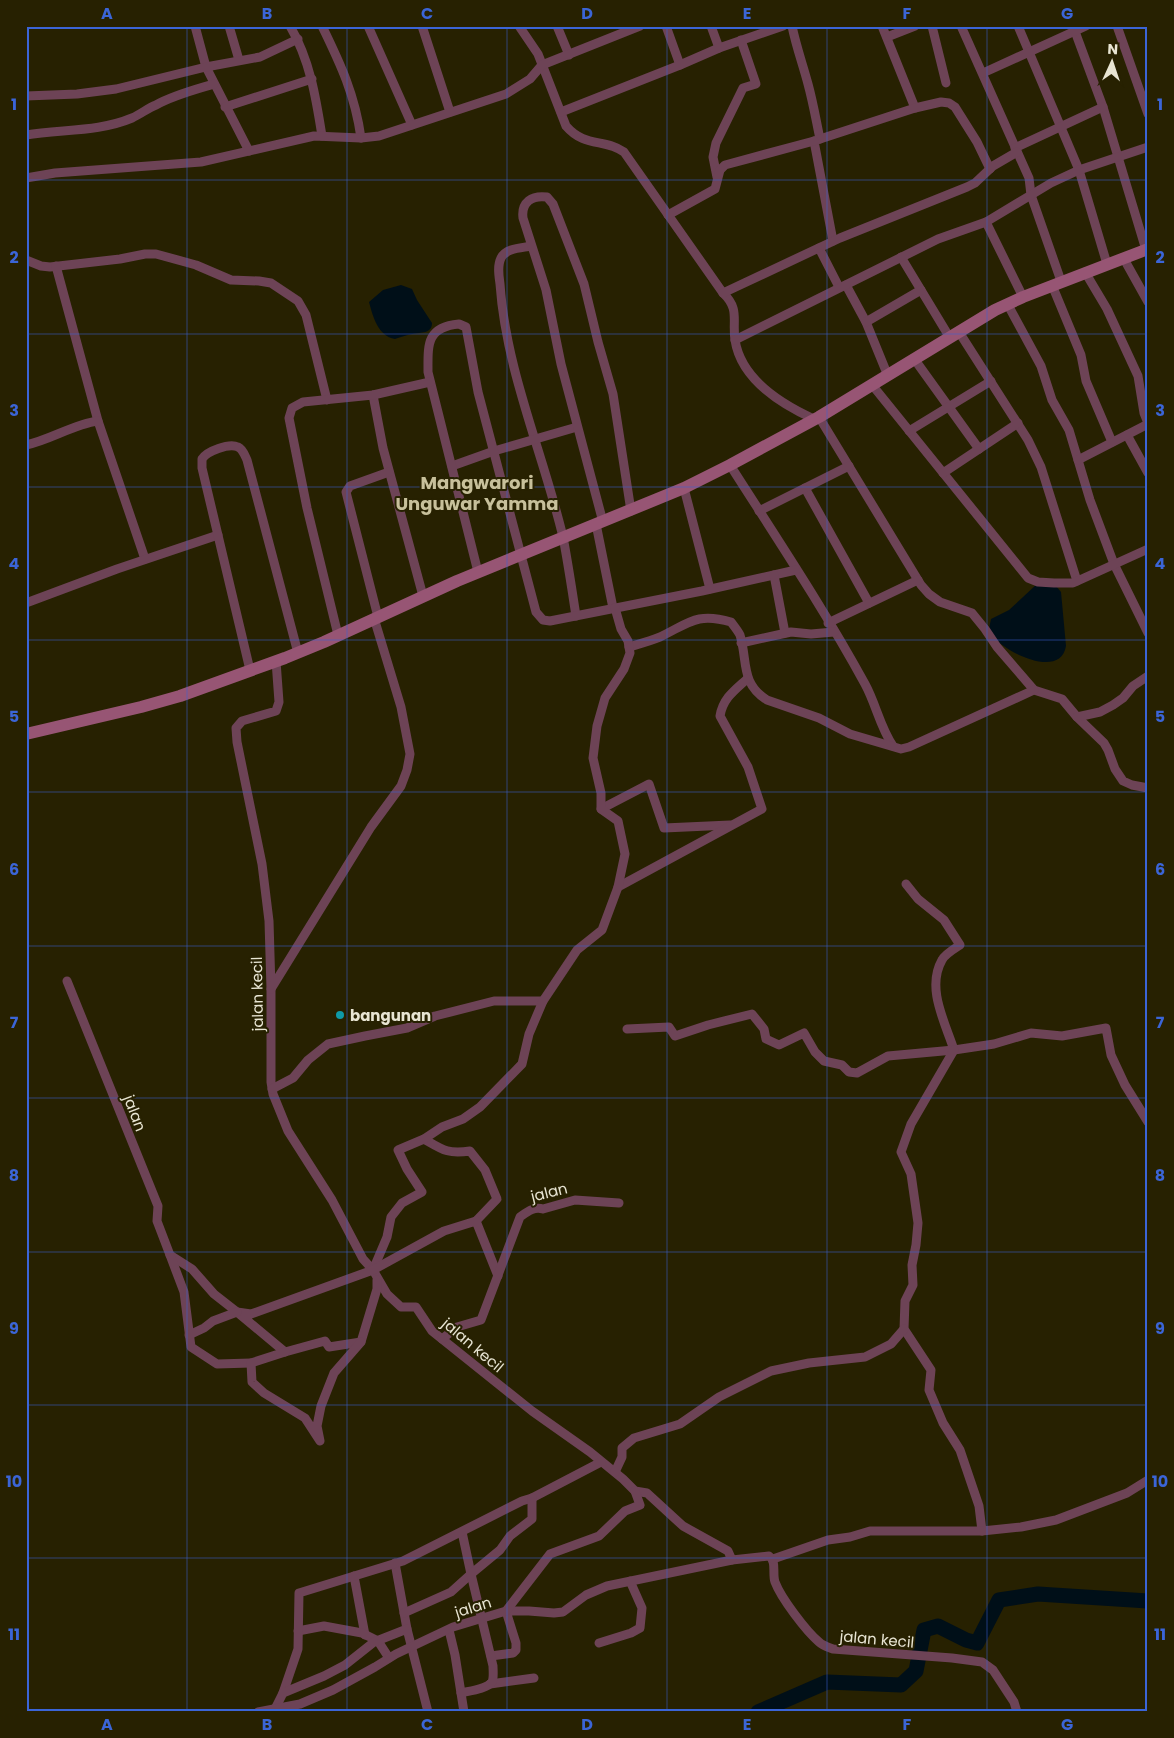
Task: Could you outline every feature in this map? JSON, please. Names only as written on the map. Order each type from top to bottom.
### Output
[{"type":"street","points":[[195,26],[206,67],[249,151]]},
{"type":"street","points":[[229,26],[239,60]]},
{"type":"street","points":[[290,26],[298,39],[312,79],[322,136]]},
{"type":"street","points":[[322,26],[350,90],[357,111],[361,138]]},
{"type":"street","points":[[368,26],[412,125]]},
{"type":"street","points":[[422,26],[450,112]]},
{"type":"street","points":[[519,26],[538,54],[566,126],[585,141],[618,148],[624,152],[723,293],[731,300],[735,340],[747,370],[757,381],[791,409],[817,418],[849,466],[918,580],[929,594],[940,602],[972,613],[997,647],[1034,690],[1062,698],[1077,717],[1104,744],[1123,781],[1148,788]]},
{"type":"street","points":[[557,26],[569,55]]},
{"type":"street","points":[[26,178],[55,173],[201,162],[306,137],[361,138],[380,136],[506,94],[530,79],[542,66],[640,26]]},
{"type":"street","points":[[666,26],[680,65]]},
{"type":"street","points":[[711,26],[720,48]]},
{"type":"street","points":[[561,112],[768,28],[783,26]]},
{"type":"street","points":[[792,26],[798,53],[808,82],[833,241]]},
{"type":"street","points":[[882,26],[915,108]]},
{"type":"street","points":[[886,37],[915,26]]},
{"type":"street","points":[[932,26],[946,83]]},
{"type":"street","points":[[961,26],[1029,178],[1056,283],[1081,354],[1086,380],[1112,442]]},
{"type":"street","points":[[1018,26],[1079,170],[1107,264]]},
{"type":"street","points":[[983,73],[1074,29],[1086,26]]},
{"type":"street","points":[[1117,26],[1143,85],[1148,114]]},
{"type":"street","points":[[26,734],[180,696],[276,661],[478,572],[631,511],[730,465],[817,418],[873,386],[954,335],[1023,296],[1147,249],[1103,107],[1074,29]]},
{"type":"street","points":[[26,96],[78,94],[116,89],[206,67],[260,57],[298,39]]},
{"type":"street","points":[[718,177],[713,157],[716,143],[743,88],[756,84],[741,40]]},
{"type":"street","points":[[225,107],[312,79]]},
{"type":"street","points":[[26,135],[112,124],[133,118],[154,105],[178,94],[214,84]]},
{"type":"street","points":[[668,215],[715,190],[720,170],[725,166],[817,140],[915,108],[941,102],[950,103],[955,107],[990,169]]},
{"type":"street","points":[[723,293],[833,241],[975,183],[990,169],[1016,150],[1103,107]]},
{"type":"street","points":[[735,340],[938,239],[986,222],[1044,186],[1079,170],[1148,147]]},
{"type":"street","points":[[601,809],[601,793],[593,758],[597,726],[605,698],[628,661],[629,647],[614,608],[600,523],[561,364],[546,290],[531,246],[522,210],[526,202],[533,197],[547,197],[553,204],[584,284],[613,394],[631,511]]},
{"type":"street","points":[[986,222],[1023,296]]},
{"type":"street","points":[[531,246],[508,251],[501,257],[498,269],[501,299],[509,342],[534,439],[563,538],[576,616]]},
{"type":"street","points":[[818,248],[866,322],[888,376]]},
{"type":"street","points":[[26,260],[41,266],[56,266],[120,260],[145,254],[156,254],[196,265],[232,280],[259,281],[271,284],[298,300],[306,315],[327,400]]},
{"type":"street","points":[[901,257],[921,290],[991,381],[1018,424],[1041,467],[1077,581]]},
{"type":"street","points":[[1124,259],[1148,302]]},
{"type":"street","points":[[56,266],[98,421],[145,559]]},
{"type":"street","points":[[1078,460],[1148,423],[1144,412],[1138,376],[1107,309],[1085,272]]},
{"type":"street","points":[[866,322],[921,290]]},
{"type":"street","points":[[1008,305],[1041,366],[1052,400],[1069,430],[1090,500],[1114,564],[1148,633]]},
{"type":"street","points":[[478,572],[430,382],[428,349],[432,336],[436,331],[454,324],[466,326],[478,392],[536,612],[539,617],[550,621],[796,570]]},
{"type":"street","points":[[915,360],[979,449]]},
{"type":"street","points":[[909,431],[991,381]]},
{"type":"street","points":[[338,635],[307,508],[289,418],[292,408],[303,402],[373,395],[430,382]]},
{"type":"street","points":[[873,386],[1028,578],[1038,582],[1054,584],[1073,583],[1148,549]]},
{"type":"street","points":[[373,395],[390,472],[423,596]]},
{"type":"street","points":[[26,445],[49,439],[87,422],[98,421]]},
{"type":"street","points":[[942,473],[1018,424]]},
{"type":"street","points":[[452,466],[577,426]]},
{"type":"street","points":[[1127,435],[1148,473]]},
{"type":"street","points":[[250,670],[202,468],[202,459],[207,453],[230,446],[237,446],[242,449],[247,460],[298,652]]},
{"type":"street","points":[[730,465],[865,685],[886,736],[893,746]]},
{"type":"street","points":[[759,510],[849,466]]},
{"type":"street","points":[[271,989],[371,827],[401,786],[407,770],[410,754],[401,707],[376,618],[346,492],[350,486],[390,472]]},
{"type":"street","points":[[684,488],[710,589]]},
{"type":"street","points":[[805,488],[869,604]]},
{"type":"street","points":[[26,603],[145,559],[218,535]]},
{"type":"street","points":[[774,575],[786,633]]},
{"type":"street","points":[[828,623],[918,580]]},
{"type":"street","points":[[629,647],[658,638],[696,619],[716,617],[731,622],[739,634],[747,679],[758,693],[767,700],[811,715],[850,734],[901,749],[1034,690]]},
{"type":"street","points":[[741,643],[786,633],[823,634],[834,632]]},
{"type":"street","name":"jalan kecil","points":[[276,661],[278,709],[242,721],[236,728],[237,742],[262,864],[269,922],[271,989],[270,1069],[272,1089],[288,1131],[332,1200],[358,1250],[373,1270],[377,1280],[387,1294],[401,1307],[416,1307],[432,1331],[532,1411],[615,1472],[635,1491],[646,1493],[683,1526],[728,1551],[732,1560]]},
{"type":"street","points":[[1077,717],[1100,712],[1113,705],[1123,698],[1133,686],[1148,676]]},
{"type":"street","points":[[618,887],[762,809],[748,767],[720,716],[726,698],[747,679]]},
{"type":"street","points":[[601,809],[649,784],[664,828],[732,825]]},
{"type":"street","points":[[373,1270],[387,1237],[391,1217],[402,1203],[422,1192],[407,1169],[398,1150],[424,1139],[442,1127],[463,1119],[480,1107],[522,1064],[529,1034],[543,1001],[577,950],[602,930],[618,887],[625,854],[618,821],[601,809]]},
{"type":"street","points":[[906,884],[918,899],[944,920],[960,945],[942,958],[935,979],[935,994],[954,1050],[911,1124],[901,1152],[911,1174],[918,1223],[912,1266],[913,1285],[905,1301],[904,1329],[931,1370],[929,1390],[943,1423],[960,1450],[979,1506],[982,1531]]},
{"type":"street","name":"jalan","points":[[67,980],[118,1111],[158,1206],[157,1222],[184,1292],[191,1347],[217,1364],[251,1363],[325,1341],[329,1347],[361,1342]]},
{"type":"street","points":[[272,1089],[293,1078],[308,1060],[328,1044],[407,1028],[435,1016],[494,1001],[543,1001]]},
{"type":"street","points":[[628,1028],[669,1027],[675,1036],[708,1024],[752,1014],[764,1030],[766,1039],[779,1045],[804,1033],[815,1052],[824,1061],[842,1065],[849,1072],[857,1073],[888,1056],[994,1044],[1031,1033],[1062,1036],[1106,1028],[1111,1055],[1125,1084],[1148,1122]]},
{"type":"street","points":[[189,1335],[204,1328],[213,1321],[238,1312],[251,1314],[373,1270],[444,1231],[476,1220],[497,1199],[485,1170],[470,1151],[454,1153],[440,1149],[424,1139]]},
{"type":"street","name":"jalan","points":[[442,1339],[457,1327],[481,1320],[520,1217],[529,1211],[575,1200],[619,1203]]},
{"type":"street","points":[[476,1220],[498,1276]]},
{"type":"street","points":[[170,1256],[192,1269],[214,1294],[285,1352]]},
{"type":"street","points":[[251,1363],[252,1382],[264,1393],[305,1418],[320,1441],[317,1426],[321,1406],[334,1373],[361,1342],[377,1289],[377,1280]]},
{"type":"street","points":[[615,1472],[622,1458],[622,1448],[634,1438],[680,1424],[739,1386],[771,1371],[791,1366],[865,1357],[892,1344],[904,1329]]},
{"type":"street","points":[[276,1707],[283,1693],[298,1649],[299,1593],[396,1563],[462,1532],[475,1523],[532,1498],[601,1462]]},
{"type":"street","points":[[491,1656],[514,1653],[516,1650],[516,1643],[506,1611],[563,1612],[586,1595],[607,1586],[732,1560],[770,1556],[773,1559],[828,1540],[870,1532],[982,1531],[1021,1527],[1056,1520],[1127,1493],[1148,1480]]},
{"type":"street","name":"jalan","points":[[258,1712],[276,1707],[300,1704],[333,1690],[412,1646],[483,1617],[506,1611],[550,1554],[599,1536],[625,1512],[640,1505],[635,1491]]},
{"type":"street","name":"jalan","points":[[404,1613],[451,1592],[500,1550],[510,1536],[532,1519],[532,1498]]},
{"type":"street","points":[[462,1532],[493,1666],[493,1680],[490,1684]]},
{"type":"street","name":"jalan kecil","points":[[773,1559],[773,1574],[777,1586],[792,1611],[818,1642],[833,1649],[982,1662],[993,1670],[1014,1702],[1017,1712]]},
{"type":"street","points":[[396,1563],[407,1629],[428,1712]]},
{"type":"street","points":[[354,1576],[365,1635]]},
{"type":"street","points":[[600,1643],[631,1633],[640,1628],[642,1608],[630,1581]]},
{"type":"street","points":[[298,1631],[324,1626],[365,1635],[378,1641],[389,1658]]},
{"type":"street","points":[[283,1693],[324,1676],[345,1665],[378,1641],[407,1629]]},
{"type":"street","points":[[449,1630],[464,1712]]},
{"type":"street","points":[[461,1693],[490,1684],[534,1678]]},
{"type":"shaded area","points":[[401,285],[412,289],[432,323],[432,327],[422,333],[395,339],[380,330],[369,302],[383,290]]},
{"type":"shaded area","points":[[1037,584],[1056,586],[1061,592],[1066,646],[1062,655],[1056,660],[1047,662],[1027,658],[1008,649],[998,641],[989,629],[991,619],[1009,610]]},
{"type":"waterway","points":[[758,1712],[827,1682],[901,1685],[916,1671],[924,1630],[938,1626],[966,1640],[977,1643],[999,1600],[1038,1594],[1148,1601]]},
{"type":"place","name":"bangunan","points":[[340,1015]]},
{"type":"district","name":"Mangwarori Unguwar Yamma","points":[[477,492]]}]
